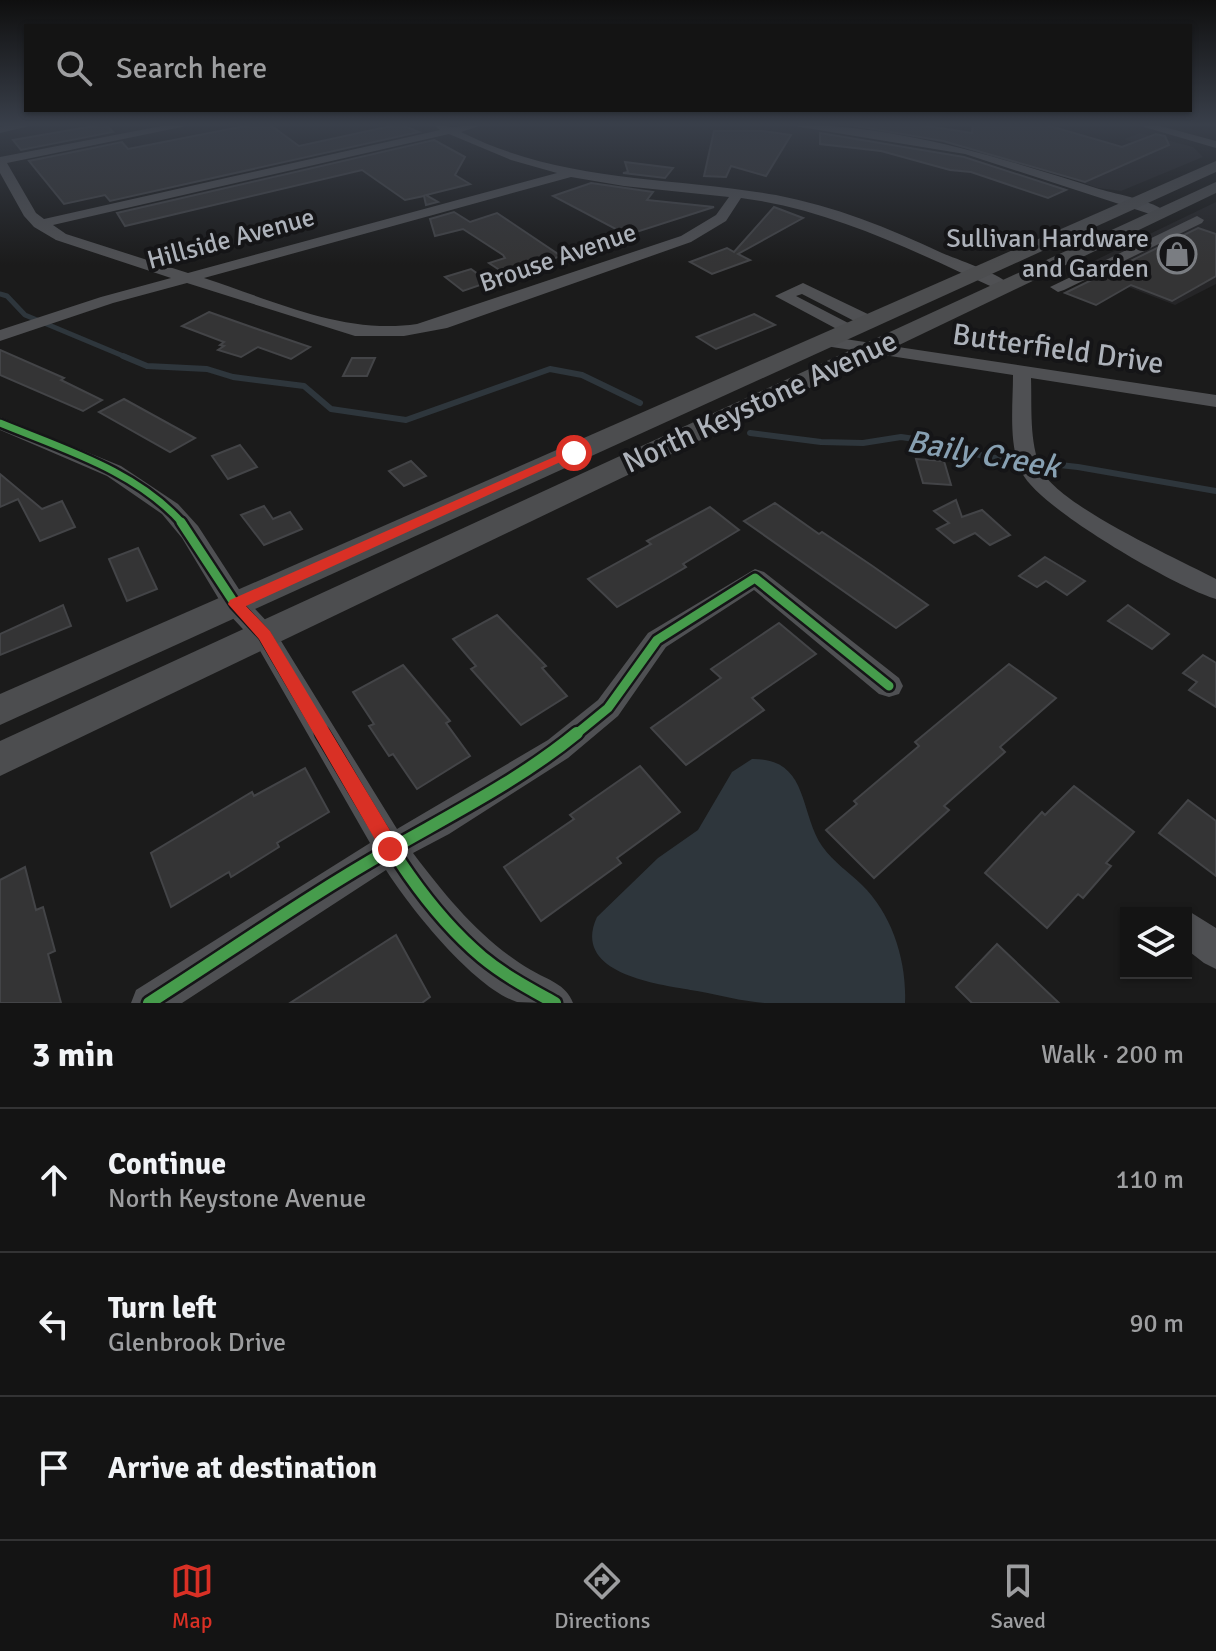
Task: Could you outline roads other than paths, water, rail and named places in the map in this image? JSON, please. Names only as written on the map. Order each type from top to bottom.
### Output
[{"type":"main road","name":"North Keystone Avenue","points":[[0,759],[250,620],[633,425],[1205,171]]},
{"type":"main road","name":"North Keystone Avenue","points":[[0,710],[250,620],[684,438],[753,405],[882,351],[1005,287],[1216,187]]},
{"type":"street","points":[[6,171],[31,216],[39,224],[263,171]]},
{"type":"street","points":[[562,171],[651,186],[790,202],[831,213],[1005,287]]},
{"type":"street","points":[[1028,171],[1161,213]]},
{"type":"street","name":"Hillside Avenue","points":[[0,336],[52,317],[185,278],[570,173]]},
{"type":"street","name":"Brouse Avenue","points":[[39,224],[73,243],[343,328],[377,332],[416,330],[441,324],[677,243],[716,222],[730,208],[737,194]]},
{"type":"street","points":[[1058,287],[1197,220]]},
{"type":"street","points":[[1078,252],[1107,263]]},
{"type":"street","points":[[848,330],[783,296],[803,288],[868,321]]},
{"type":"street","points":[[818,315],[838,306]]},
{"type":"street","name":"Butterfield Drive","points":[[825,341],[1216,401]]},
{"type":"street","points":[[1022,373],[1025,436],[1031,474],[1040,486],[1061,503],[1216,590]]},
{"type":"street","points":[[0,423],[114,471],[157,499],[190,532],[250,620],[414,886],[456,934],[512,980],[555,1003]]},
{"type":"street","points":[[149,1003],[390,849],[438,824],[569,742],[608,708],[657,640],[755,578],[889,686]]},
{"type":"street","points":[[1192,931],[1216,951]]},
{"type":"waterway","name":"Baily Creek","points":[[0,294],[7,296],[25,315],[128,358]]},
{"type":"waterway","name":"Baily Creek","points":[[123,356],[147,366],[207,369],[233,377],[304,386],[331,409],[406,420],[550,369],[582,375],[640,403]]},
{"type":"waterway","name":"Baily Creek","points":[[750,433],[821,442],[863,443],[901,437],[935,442],[987,457],[1078,467],[1216,491]]},
{"type":"place","name":"Sullivan Hardware and Garden","points":[[1177,254]]}]
